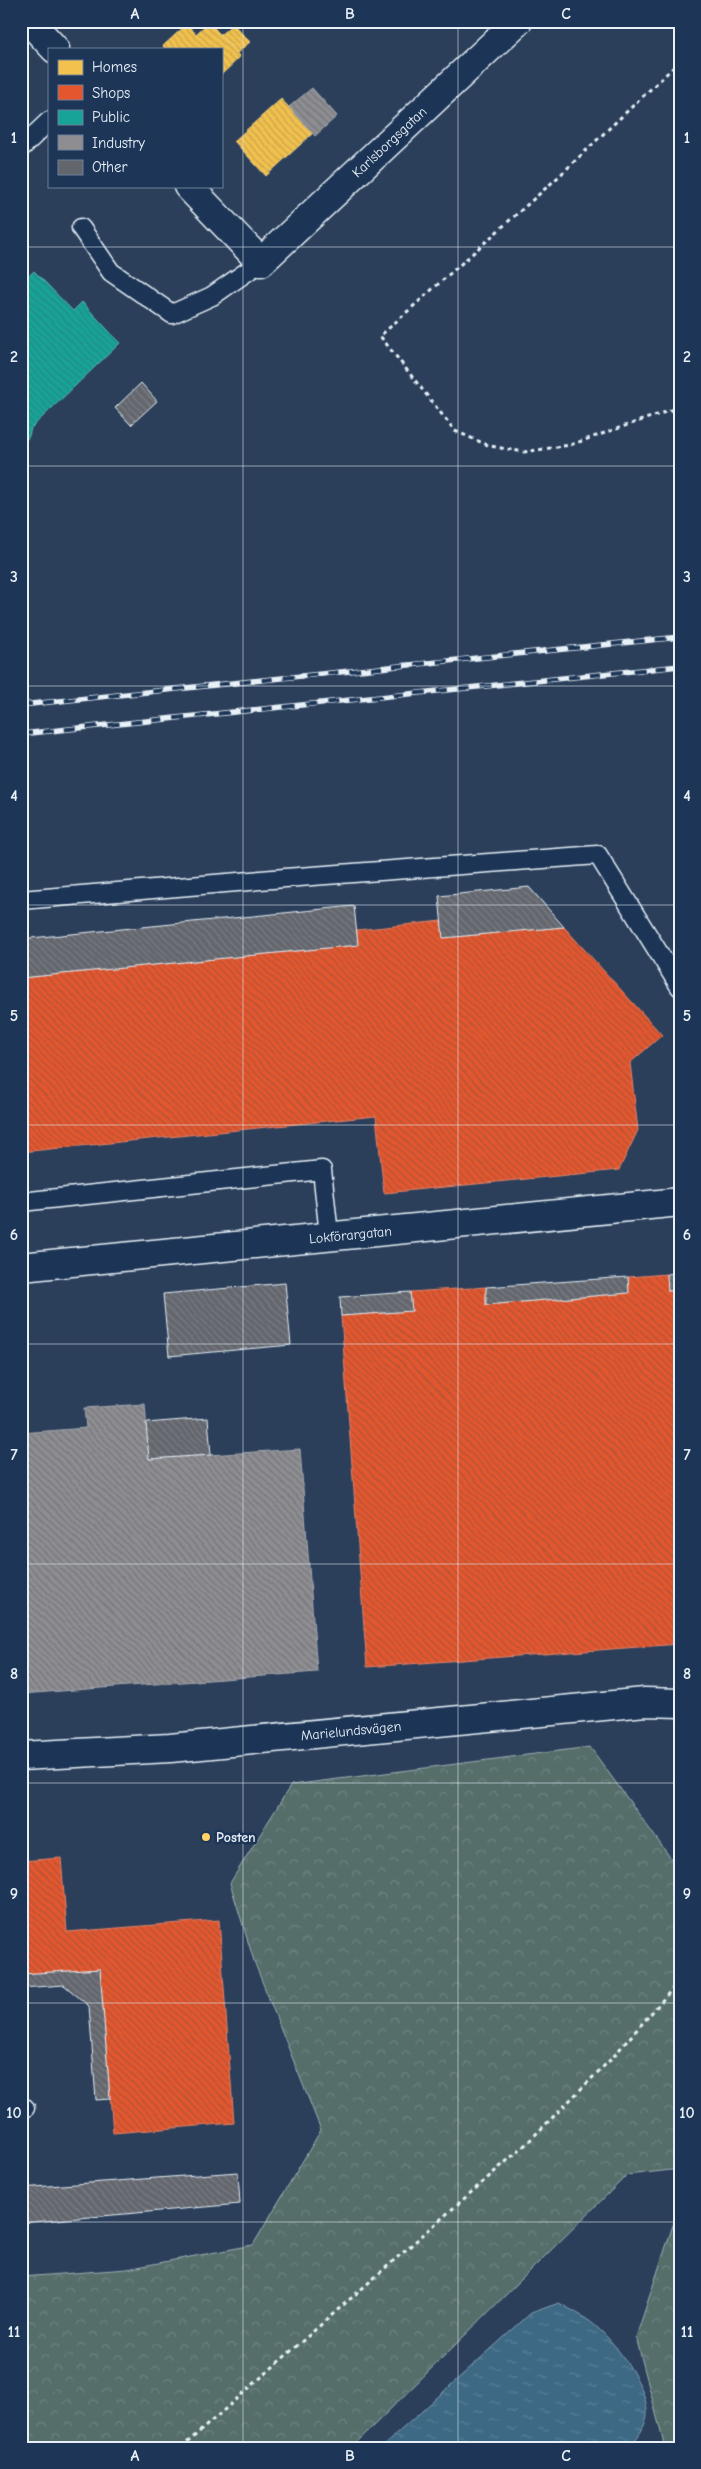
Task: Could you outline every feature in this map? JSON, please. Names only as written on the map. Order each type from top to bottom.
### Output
[{"type":"street","points":[[29,21],[54,48]]},
{"type":"street","name":"Karlsborgsgatan","points":[[261,262],[518,21]]},
{"type":"street","points":[[190,188],[261,262]]},
{"type":"street","name":"Lokförargatan","points":[[21,1267],[329,1235],[680,1202]]},
{"type":"street","name":"Marielundsvägen","points":[[21,1756],[170,1748],[635,1703],[680,1702]]},
{"type":"lane","points":[[21,148],[48,122]]},
{"type":"lane","points":[[81,228],[112,272],[172,314],[212,296],[261,262]]},
{"type":"lane","points":[[21,900],[598,855],[680,987]]},
{"type":"lane","points":[[21,1202],[322,1170],[329,1235]]},
{"type":"path","points":[[680,61],[556,179],[380,336],[455,431],[490,446],[524,452],[570,445],[680,407]]},
{"type":"path","points":[[181,2448],[526,2144],[612,2057],[680,1980]]},
{"type":"green space","points":[[590,1747],[680,1871],[680,2169],[627,2175],[351,2448],[21,2448],[21,2277],[127,2269],[253,2245],[321,2130],[254,1961],[230,1883],[291,1785]]},
{"type":"green space","points":[[680,2204],[680,2448],[665,2448],[636,2337]]},
{"type":"water","points":[[559,2303],[584,2317],[601,2331],[610,2340],[636,2377],[646,2403],[647,2414],[643,2428],[629,2448],[381,2448],[531,2313]]},
{"type":"building: Homes","points":[[209,22],[240,57],[222,74],[222,48],[164,48],[163,46],[187,24],[196,34]]},
{"type":"building: Homes","points":[[233,24],[250,42],[237,53],[220,35]]},
{"type":"building: Homes","points":[[281,99],[313,133],[266,176],[234,141]]},
{"type":"building: Shops","points":[[441,921],[443,938],[564,927],[662,1035],[630,1063],[638,1130],[619,1170],[384,1193],[376,1116],[21,1152],[21,978],[358,945],[357,930]]},
{"type":"building: Shops","points":[[667,1274],[668,1291],[680,1290],[680,1644],[367,1667],[341,1316],[412,1311],[410,1292],[486,1287],[486,1305],[629,1293],[628,1277]]},
{"type":"building: Shops","points":[[61,1858],[67,1932],[219,1920],[234,2123],[113,2133],[100,1969],[21,1974],[21,1861]]},
{"type":"building: Public","points":[[34,271],[73,311],[82,302],[120,343],[31,428],[29,436],[21,447],[21,283]]},
{"type":"building: Industry","points":[[312,88],[337,116],[315,136],[289,107]]},
{"type":"building: Industry","points":[[145,1404],[149,1459],[300,1449],[317,1672],[21,1694],[21,1433],[86,1428],[84,1408]]},
{"type":"building: Other","points":[[141,383],[157,401],[131,425],[115,408]]},
{"type":"building: Other","points":[[529,887],[564,927],[443,938],[439,896]]},
{"type":"building: Other","points":[[354,906],[358,945],[21,978],[21,939]]},
{"type":"building: Other","points":[[680,1273],[680,1290],[668,1291],[667,1274]]},
{"type":"building: Other","points":[[628,1277],[629,1293],[486,1305],[486,1287]]},
{"type":"building: Other","points":[[285,1283],[291,1345],[169,1356],[163,1294]]},
{"type":"building: Other","points":[[410,1292],[412,1311],[341,1316],[340,1297]]},
{"type":"building: Other","points":[[208,1418],[211,1455],[149,1459],[146,1423]]},
{"type":"building: Other","points":[[100,1969],[110,2099],[96,2100],[89,2006],[64,1985],[21,1988],[21,1974]]},
{"type":"building: Other","points":[[238,2172],[240,2204],[21,2223],[21,2188]]},
{"type":"railway","points":[[21,705],[680,637]]},
{"type":"railway","points":[[21,734],[680,666]]},
{"type":"place","name":"Posten","points":[[206,1837]]}]
